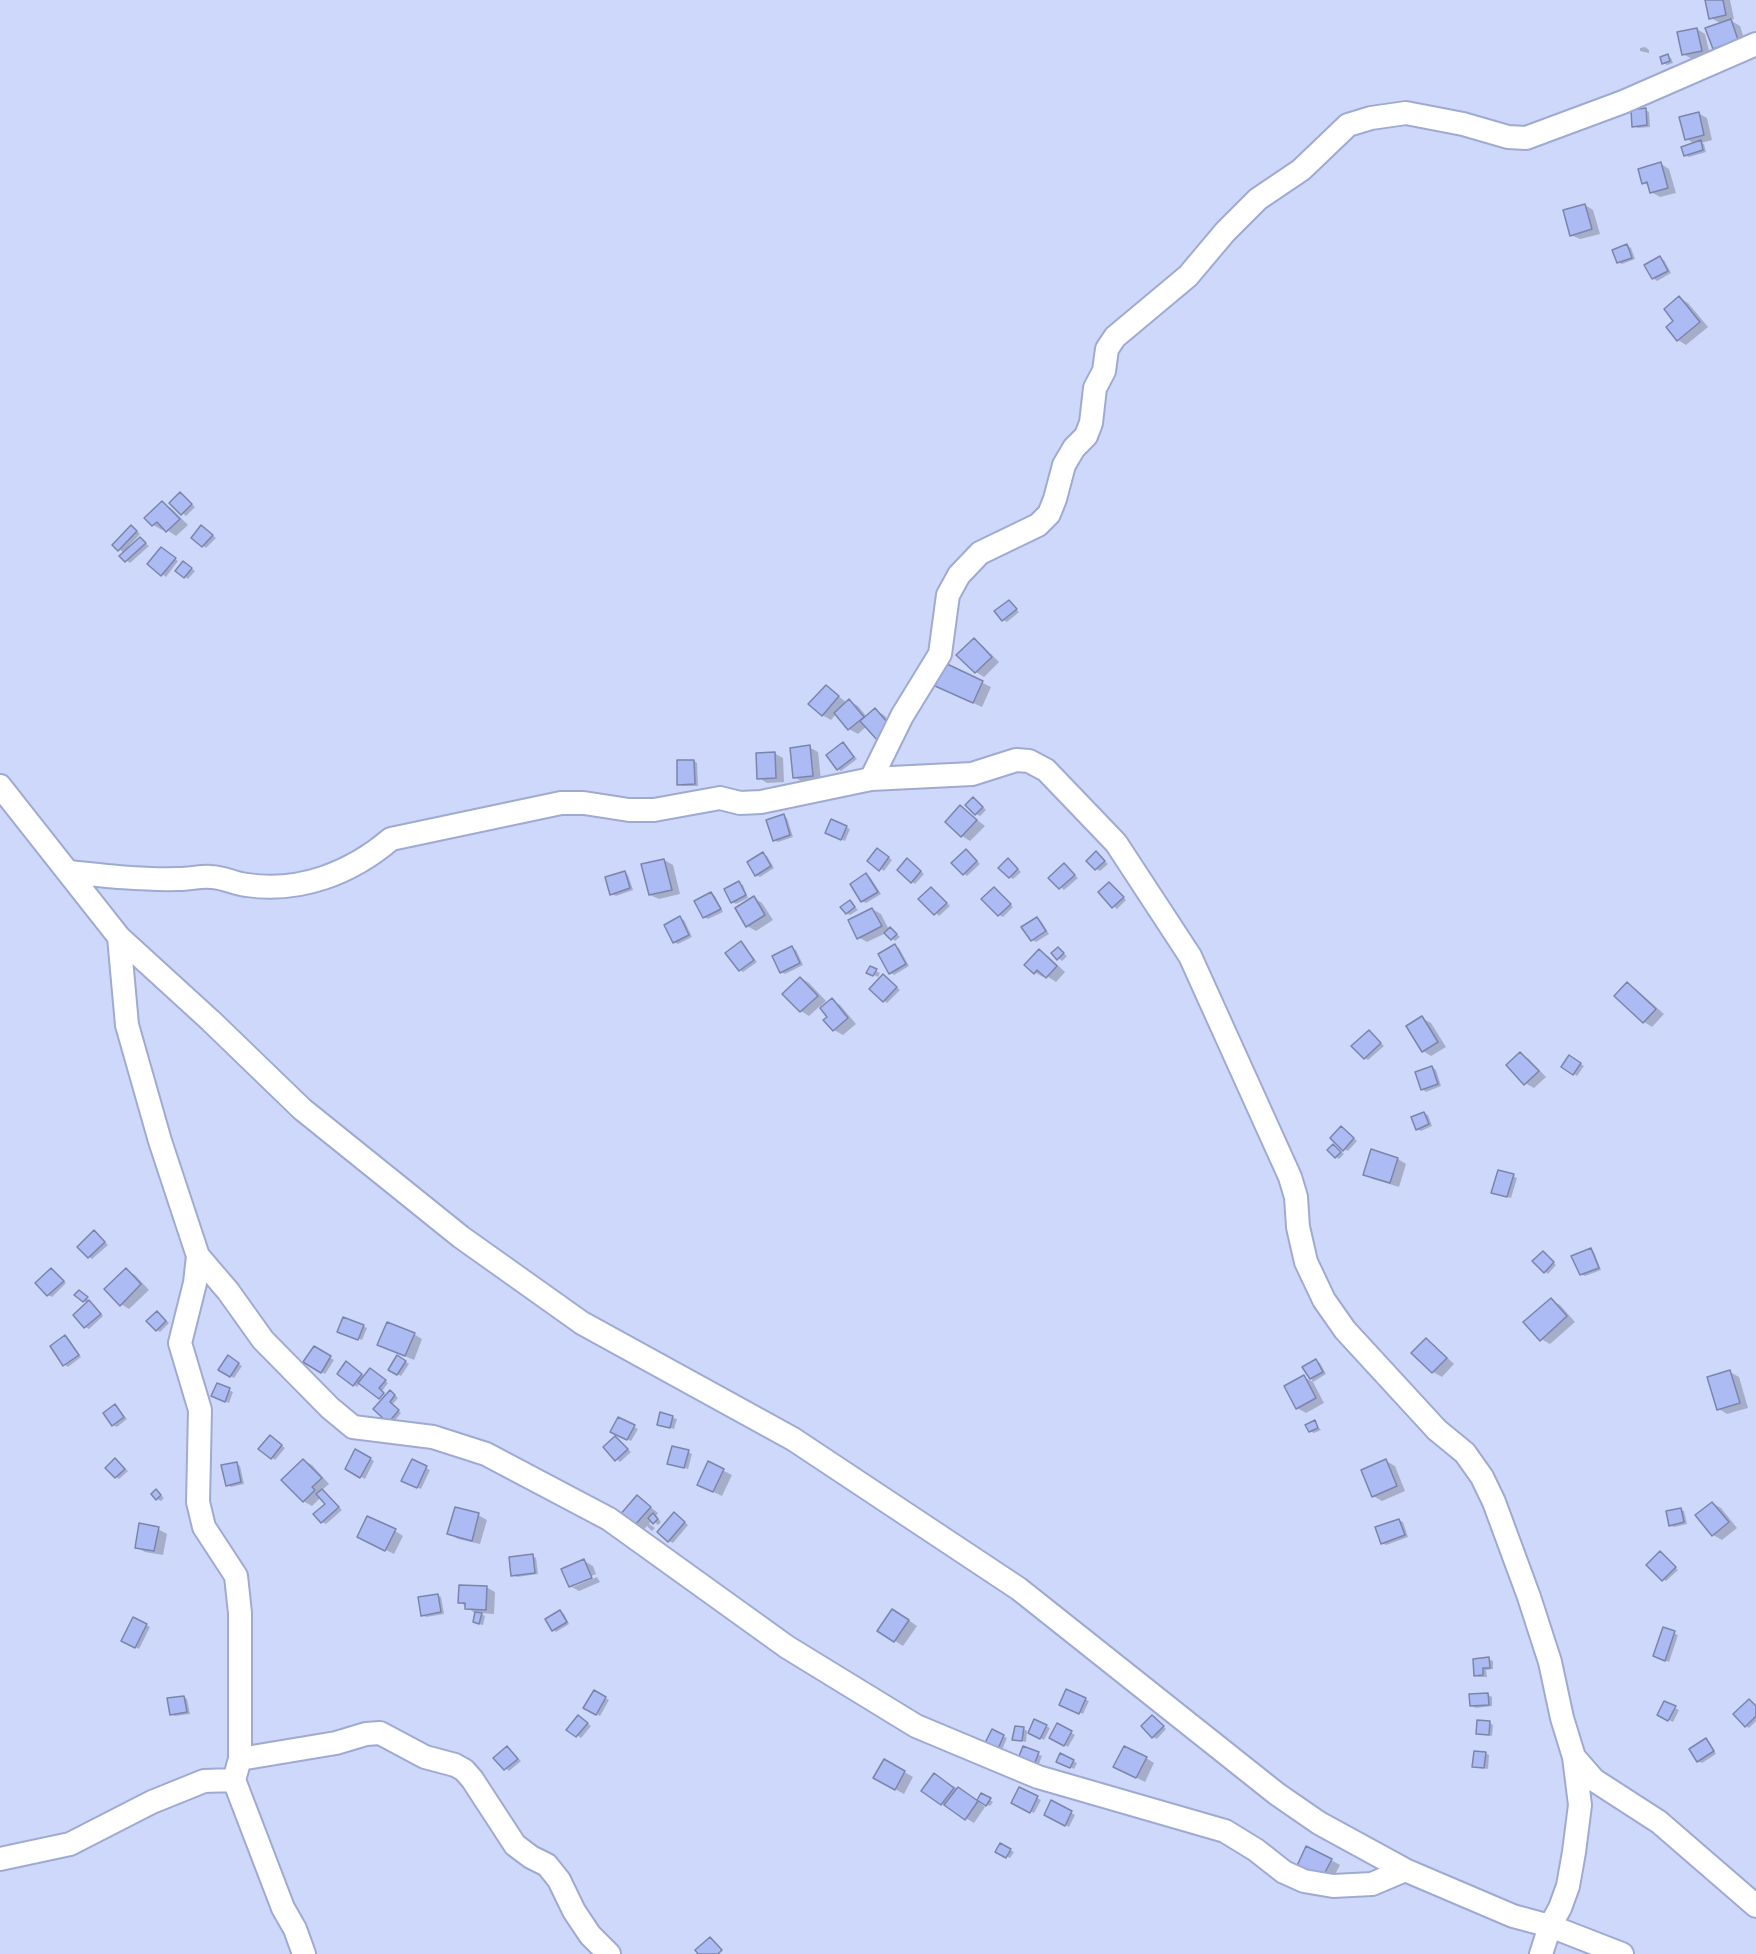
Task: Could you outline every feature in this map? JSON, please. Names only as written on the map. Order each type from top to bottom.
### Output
[{"type":"street","points":[[871,779],[903,716],[940,654],[948,595],[959,575],[980,553],[1038,525],[1049,514],[1064,465],[1074,448],[1086,436],[1091,423],[1095,388],[1104,371],[1107,349],[1114,337],[1188,276],[1258,199],[1301,170],[1348,125],[1363,120],[1406,114],[1463,124],[1508,137],[1526,138],[1623,102],[1756,44]]},
{"type":"street","points":[[69,872],[125,878],[213,877],[247,885],[287,888],[329,877],[373,855],[392,839],[561,803],[584,803],[639,810],[720,798],[740,803],[761,802],[871,779],[972,774],[1016,760],[1029,761],[1046,770],[1116,843],[1190,956],[1290,1177],[1296,1197],[1298,1227],[1306,1262],[1324,1300],[1345,1330],[1437,1430],[1465,1453],[1482,1477],[1494,1502],[1550,1662],[1562,1718],[1574,1757],[1580,1805],[1568,1886],[1550,1926],[1541,1954]]},
{"type":"street","points":[[0,786],[119,937],[302,1109],[461,1238],[582,1323],[793,1439],[1010,1583],[1294,1806],[1319,1823],[1405,1870],[1512,1916],[1550,1926],[1623,1954]]},
{"type":"street","points":[[119,937],[127,1024],[160,1141],[198,1256],[228,1291],[263,1340],[330,1408],[353,1427],[433,1437],[486,1455],[609,1519],[787,1647],[916,1726],[1038,1777],[1225,1831],[1256,1850],[1284,1872],[1304,1881],[1333,1886],[1372,1884],[1405,1870]]},
{"type":"street","points":[[198,1256],[195,1283],[180,1343],[200,1410],[198,1502],[204,1527],[236,1576],[240,1613],[237,1769],[283,1908],[295,1929],[304,1954]]},
{"type":"street","points":[[0,1859],[70,1844],[152,1802],[237,1769],[366,1734],[380,1733],[425,1757],[455,1765],[464,1770],[515,1845],[547,1865],[559,1880],[574,1911],[590,1935],[609,1954]]},
{"type":"street","points":[[1574,1757],[1594,1780],[1659,1822],[1756,1906]]},
{"type":"building","points":[[1705,0],[1723,0],[1726,15],[1709,19]]},
{"type":"building","points":[[1731,19],[1738,40],[1713,49],[1705,28]]},
{"type":"building","points":[[1697,28],[1702,51],[1682,55],[1677,32]]},
{"type":"building","points":[[1668,54],[1670,61],[1662,64],[1660,57]]},
{"type":"building","points":[[1646,108],[1647,125],[1632,127],[1631,110]]},
{"type":"building","points":[[1699,112],[1704,135],[1685,140],[1679,117]]},
{"type":"building","points":[[1701,140],[1703,150],[1684,156],[1681,147]]},
{"type":"building","points":[[1661,162],[1668,188],[1650,193],[1647,182],[1642,184],[1638,169]]},
{"type":"building","points":[[1585,204],[1592,229],[1570,236],[1563,210]]},
{"type":"building","points":[[1627,244],[1632,258],[1617,263],[1612,250]]},
{"type":"building","points":[[1660,256],[1668,271],[1652,279],[1644,265]]},
{"type":"building","points":[[1679,296],[1700,322],[1677,341],[1666,327],[1673,321],[1664,309]]},
{"type":"building","points":[[180,492],[192,504],[181,515],[169,503]]},
{"type":"building","points":[[162,501],[180,519],[166,532],[157,522],[152,526],[144,518]]},
{"type":"building","points":[[131,525],[137,531],[118,551],[112,545]]},
{"type":"building","points":[[201,525],[213,535],[202,547],[191,538]]},
{"type":"building","points":[[140,537],[146,543],[125,562],[119,556]]},
{"type":"building","points":[[161,547],[176,558],[161,576],[147,564]]},
{"type":"building","points":[[183,561],[192,568],[184,578],[175,571]]},
{"type":"building","points":[[1009,600],[1017,609],[1002,621],[994,611]]},
{"type":"building","points":[[974,638],[992,657],[975,673],[956,655]]},
{"type":"building","points":[[945,663],[983,681],[973,703],[935,686]]},
{"type":"building","points":[[826,685],[839,696],[822,716],[808,704]]},
{"type":"building","points":[[849,699],[864,717],[848,730],[834,713]]},
{"type":"building","points":[[875,708],[892,728],[878,741],[860,721]]},
{"type":"building","points":[[843,742],[854,757],[837,770],[826,755]]},
{"type":"building","points":[[810,745],[813,776],[793,778],[790,748]]},
{"type":"building","points":[[775,752],[776,778],[757,779],[756,753]]},
{"type":"building","points":[[677,760],[694,760],[695,784],[677,785]]},
{"type":"building","points":[[973,797],[983,807],[975,815],[965,805]]},
{"type":"building","points":[[960,805],[977,820],[961,837],[945,822]]},
{"type":"building","points":[[784,814],[790,835],[773,841],[766,820]]},
{"type":"building","points":[[831,819],[847,826],[841,840],[825,833]]},
{"type":"building","points":[[877,848],[889,857],[879,871],[867,861]]},
{"type":"building","points":[[966,849],[977,861],[963,875],[951,863]]},
{"type":"building","points":[[1096,851],[1105,861],[1095,870],[1086,861]]},
{"type":"building","points":[[763,852],[771,866],[755,876],[747,862]]},
{"type":"building","points":[[907,858],[921,871],[911,883],[897,870]]},
{"type":"building","points":[[1008,858],[1018,869],[1009,878],[998,868]]},
{"type":"building","points":[[664,859],[672,890],[649,895],[641,864]]},
{"type":"building","points":[[1064,863],[1075,875],[1059,889],[1048,878]]},
{"type":"building","points":[[625,871],[630,888],[610,895],[605,877]]},
{"type":"building","points":[[866,873],[878,892],[861,902],[850,884]]},
{"type":"building","points":[[739,881],[746,895],[731,903],[724,889]]},
{"type":"building","points":[[1109,882],[1124,897],[1112,908],[1098,892]]},
{"type":"building","points":[[931,887],[947,903],[934,915],[918,899]]},
{"type":"building","points":[[994,887],[1011,904],[998,916],[981,899]]},
{"type":"building","points":[[711,892],[721,909],[703,918],[694,901]]},
{"type":"building","points":[[754,896],[765,915],[746,927],[735,908]]},
{"type":"building","points":[[850,900],[855,907],[846,914],[840,907]]},
{"type":"building","points":[[872,908],[882,926],[857,939],[848,920]]},
{"type":"building","points":[[680,916],[689,935],[673,943],[664,925]]},
{"type":"building","points":[[1037,917],[1046,931],[1031,941],[1021,927]]},
{"type":"building","points":[[890,927],[897,934],[891,940],[884,933]]},
{"type":"building","points":[[741,941],[754,960],[739,971],[725,953]]},
{"type":"building","points":[[895,944],[906,964],[889,974],[878,954]]},
{"type":"building","points":[[792,946],[800,963],[780,973],[772,956]]},
{"type":"building","points":[[1058,947],[1064,953],[1057,960],[1051,953]]},
{"type":"building","points":[[1039,949],[1057,966],[1046,978],[1037,970],[1034,974],[1024,965]]},
{"type":"building","points":[[870,966],[877,969],[873,976],[866,973]]},
{"type":"building","points":[[883,974],[897,987],[883,1002],[869,989]]},
{"type":"building","points":[[800,977],[818,996],[800,1012],[782,994]]},
{"type":"building","points":[[1627,982],[1656,1009],[1643,1023],[1614,996]]},
{"type":"building","points":[[832,998],[848,1018],[833,1031],[823,1020],[827,1017],[820,1008]]},
{"type":"building","points":[[1422,1016],[1438,1042],[1422,1052],[1406,1026]]},
{"type":"building","points":[[1369,1030],[1381,1043],[1364,1059],[1351,1046]]},
{"type":"building","points":[[1520,1052],[1539,1071],[1524,1085],[1506,1065]]},
{"type":"building","points":[[1569,1055],[1581,1063],[1573,1075],[1561,1067]]},
{"type":"building","points":[[1432,1066],[1438,1084],[1421,1090],[1415,1072]]},
{"type":"building","points":[[1424,1112],[1429,1124],[1416,1130],[1411,1117]]},
{"type":"building","points":[[1341,1126],[1354,1138],[1343,1151],[1330,1138]]},
{"type":"building","points":[[1333,1144],[1341,1152],[1335,1158],[1327,1150]]},
{"type":"building","points":[[1371,1149],[1398,1158],[1390,1183],[1363,1175]]},
{"type":"building","points":[[1498,1170],[1514,1174],[1507,1197],[1491,1193]]},
{"type":"building","points":[[94,1230],[105,1242],[88,1258],[77,1247]]},
{"type":"building","points":[[1591,1248],[1599,1268],[1580,1275],[1571,1256]]},
{"type":"building","points":[[1543,1251],[1554,1262],[1544,1273],[1532,1261]]},
{"type":"building","points":[[51,1268],[64,1281],[47,1296],[35,1283]]},
{"type":"building","points":[[126,1268],[141,1284],[120,1306],[104,1289]]},
{"type":"building","points":[[79,1290],[88,1297],[83,1302],[74,1295]]},
{"type":"building","points":[[1551,1298],[1567,1316],[1540,1341],[1523,1322]]},
{"type":"building","points":[[89,1300],[101,1314],[84,1328],[73,1315]]},
{"type":"building","points":[[157,1311],[166,1321],[156,1331],[146,1321]]},
{"type":"building","points":[[343,1317],[364,1325],[358,1340],[337,1332]]},
{"type":"building","points":[[387,1322],[415,1333],[405,1356],[377,1345]]},
{"type":"building","points":[[65,1335],[79,1355],[63,1366],[50,1346]]},
{"type":"building","points":[[1426,1338],[1447,1358],[1432,1373],[1411,1353]]},
{"type":"building","points":[[314,1346],[331,1356],[321,1373],[303,1362]]},
{"type":"building","points":[[228,1355],[239,1363],[230,1377],[218,1370]]},
{"type":"building","points":[[397,1355],[406,1361],[397,1375],[388,1370]]},
{"type":"building","points":[[1316,1359],[1323,1372],[1310,1379],[1302,1367]]},
{"type":"building","points":[[346,1361],[362,1374],[353,1386],[337,1374]]},
{"type":"building","points":[[370,1368],[386,1380],[379,1388],[384,1393],[379,1399],[358,1383]]},
{"type":"building","points":[[1730,1370],[1740,1403],[1717,1410],[1707,1377]]},
{"type":"building","points":[[1304,1375],[1316,1398],[1296,1409],[1284,1386]]},
{"type":"building","points":[[217,1383],[230,1388],[225,1402],[211,1396]]},
{"type":"building","points":[[390,1390],[395,1395],[390,1402],[399,1410],[388,1423],[373,1409]]},
{"type":"building","points":[[115,1404],[124,1417],[112,1426],[103,1413]]},
{"type":"building","points":[[660,1412],[673,1416],[670,1428],[657,1425]]},
{"type":"building","points":[[618,1417],[635,1425],[627,1440],[610,1432]]},
{"type":"building","points":[[1315,1420],[1318,1428],[1309,1432],[1305,1425]]},
{"type":"building","points":[[270,1435],[282,1445],[271,1459],[258,1449]]},
{"type":"building","points":[[615,1436],[628,1449],[615,1461],[603,1447]]},
{"type":"building","points":[[672,1446],[689,1450],[684,1468],[667,1464]]},
{"type":"building","points":[[355,1449],[371,1458],[360,1478],[345,1469]]},
{"type":"building","points":[[115,1458],[125,1469],[115,1478],[105,1468]]},
{"type":"building","points":[[303,1459],[322,1478],[312,1487],[315,1490],[303,1502],[281,1480]]},
{"type":"building","points":[[412,1459],[427,1466],[417,1488],[401,1481]]},
{"type":"building","points":[[1386,1459],[1397,1486],[1372,1497],[1361,1470]]},
{"type":"building","points":[[708,1461],[724,1469],[713,1492],[697,1485]]},
{"type":"building","points":[[237,1462],[241,1482],[226,1486],[221,1465]]},
{"type":"building","points":[[156,1489],[161,1495],[156,1500],[151,1494]]},
{"type":"building","points":[[322,1489],[339,1507],[321,1523],[313,1514],[325,1504],[316,1494]]},
{"type":"building","points":[[637,1495],[651,1507],[633,1527],[619,1516]]},
{"type":"building","points":[[1712,1502],[1729,1522],[1712,1536],[1695,1515]]},
{"type":"building","points":[[455,1507],[479,1513],[472,1541],[447,1534]]},
{"type":"building","points":[[1681,1508],[1684,1522],[1669,1526],[1666,1511]]},
{"type":"building","points":[[674,1512],[685,1522],[668,1542],[657,1532]]},
{"type":"building","points":[[653,1513],[658,1519],[653,1524],[648,1518]]},
{"type":"building","points":[[367,1516],[396,1529],[385,1551],[357,1537]]},
{"type":"building","points":[[1399,1519],[1405,1535],[1381,1544],[1375,1527]]},
{"type":"building","points":[[139,1523],[159,1527],[154,1551],[135,1548]]},
{"type":"building","points":[[1660,1551],[1676,1567],[1662,1581],[1646,1565]]},
{"type":"building","points":[[533,1554],[535,1573],[511,1576],[509,1557]]},
{"type":"building","points":[[584,1559],[592,1578],[569,1587],[561,1569]]},
{"type":"building","points":[[459,1585],[487,1586],[486,1610],[465,1609],[465,1603],[458,1603]]},
{"type":"building","points":[[438,1594],[441,1612],[421,1616],[418,1597]]},
{"type":"building","points":[[892,1609],[909,1620],[894,1642],[877,1631]]},
{"type":"building","points":[[560,1610],[567,1622],[552,1631],[545,1619]]},
{"type":"building","points":[[475,1612],[482,1613],[479,1624],[473,1622]]},
{"type":"building","points":[[133,1617],[147,1624],[135,1648],[121,1641]]},
{"type":"building","points":[[1663,1627],[1675,1631],[1665,1661],[1653,1656]]},
{"type":"building","points":[[1489,1657],[1490,1668],[1483,1668],[1483,1675],[1474,1676],[1473,1659]]},
{"type":"building","points":[[1066,1689],[1086,1698],[1079,1714],[1059,1705]]},
{"type":"building","points":[[594,1690],[606,1697],[596,1715],[583,1708]]},
{"type":"building","points":[[1488,1693],[1489,1705],[1470,1706],[1469,1694]]},
{"type":"building","points":[[184,1696],[187,1712],[170,1715],[167,1698]]},
{"type":"building","points":[[1749,1699],[1756,1706],[1756,1716],[1745,1727],[1733,1714]]},
{"type":"building","points":[[1664,1701],[1676,1706],[1668,1721],[1657,1715]]},
{"type":"building","points":[[578,1715],[588,1723],[576,1737],[566,1730]]},
{"type":"building","points":[[1152,1715],[1164,1726],[1152,1738],[1141,1726]]},
{"type":"building","points":[[1034,1719],[1047,1725],[1040,1739],[1028,1733]]},
{"type":"building","points":[[1477,1720],[1490,1721],[1489,1735],[1476,1734]]},
{"type":"building","points":[[1057,1723],[1072,1731],[1064,1746],[1049,1738]]},
{"type":"building","points":[[1015,1726],[1024,1727],[1022,1741],[1012,1740]]},
{"type":"building","points":[[992,1729],[1004,1735],[997,1751],[984,1745]]},
{"type":"building","points":[[1706,1738],[1714,1751],[1697,1762],[1689,1749]]},
{"type":"building","points":[[507,1746],[518,1759],[504,1770],[493,1758]]},
{"type":"building","points":[[1023,1746],[1039,1752],[1034,1765],[1018,1759]]},
{"type":"building","points":[[1124,1746],[1147,1757],[1136,1778],[1113,1767]]},
{"type":"building","points":[[1474,1751],[1486,1752],[1484,1768],[1472,1767]]},
{"type":"building","points":[[1060,1753],[1074,1760],[1070,1768],[1056,1762]]},
{"type":"building","points":[[884,1759],[905,1771],[895,1790],[873,1778]]},
{"type":"building","points":[[934,1773],[954,1788],[941,1805],[921,1791]]},
{"type":"building","points":[[958,1787],[978,1801],[965,1820],[944,1805]]},
{"type":"building","points":[[1019,1787],[1038,1796],[1030,1813],[1011,1803]]},
{"type":"building","points":[[981,1793],[991,1798],[986,1806],[977,1800]]},
{"type":"building","points":[[1051,1800],[1072,1811],[1065,1826],[1044,1815]]},
{"type":"building","points":[[1000,1843],[1011,1849],[1006,1858],[995,1852]]},
{"type":"building","points":[[1306,1846],[1332,1859],[1321,1880],[1296,1868]]},
{"type":"building","points":[[710,1937],[722,1950],[718,1954],[698,1954],[695,1950]]}]
